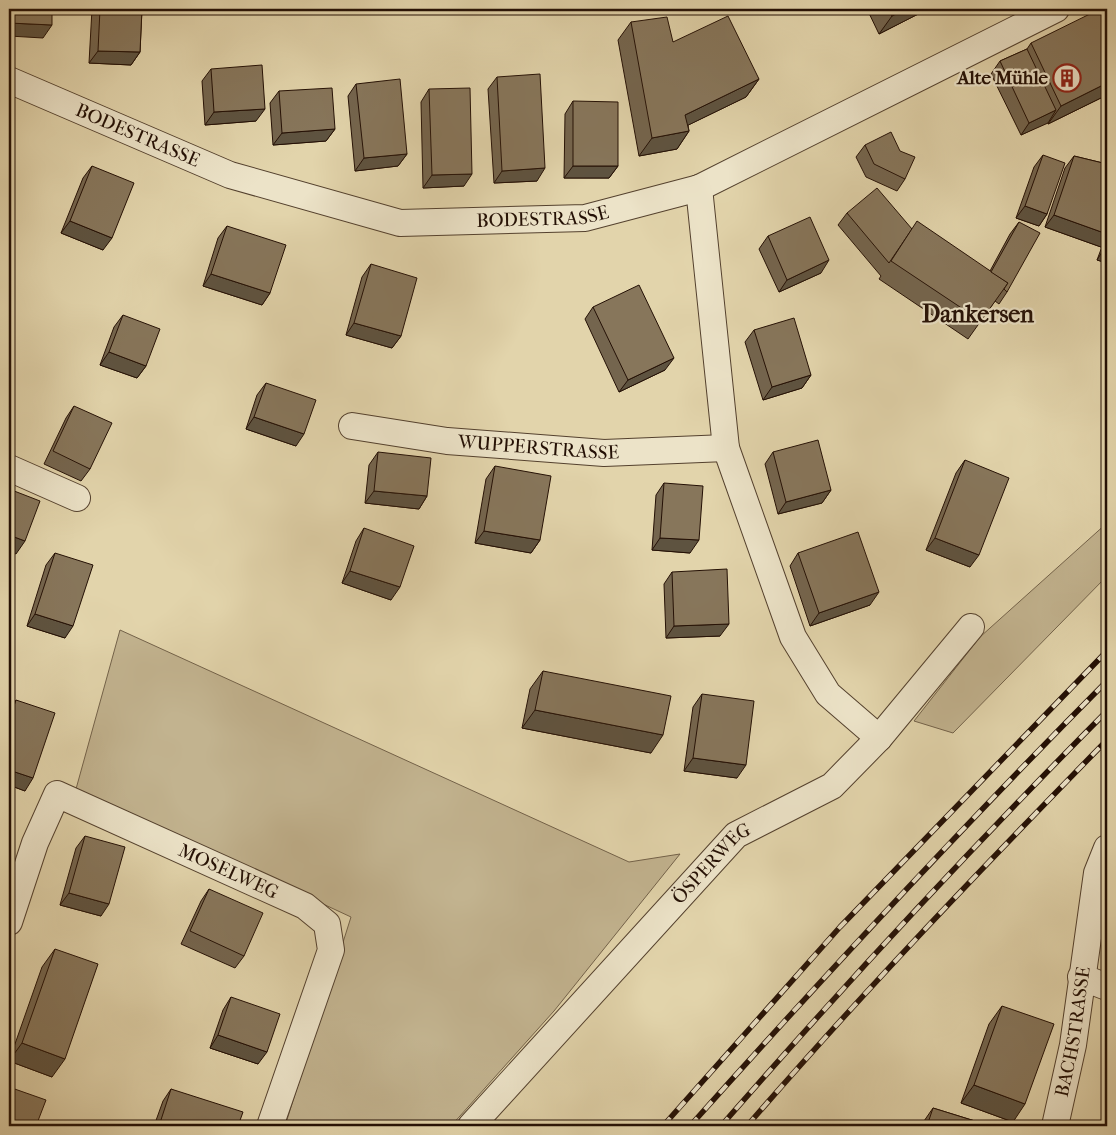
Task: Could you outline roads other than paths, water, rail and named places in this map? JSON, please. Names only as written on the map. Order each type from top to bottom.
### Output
[{"type":"street","name":"BODESTRASSE","points":[[9,80],[230,175],[400,223],[585,218],[699,188],[1056,9]]},
{"type":"street","points":[[699,188],[726,448],[793,636],[828,694],[878,738]]},
{"type":"street","name":"WUPPERSTRASSE","points":[[352,426],[447,440],[604,453],[726,448]]},
{"type":"street","points":[[9,468],[77,498]]},
{"type":"street","name":"ÖSPERWEG","points":[[471,1126],[736,835],[832,786],[878,738],[971,627]]},
{"type":"street","name":"MOSELWEG","points":[[9,922],[36,843],[57,794],[305,906],[327,924],[331,950],[270,1126]]},
{"type":"street","name":"BACHSTRASSE","points":[[1055,1126],[1073,1044],[1097,873],[1107,848]]},
{"type":"street","points":[[1081,977],[1107,987]]},
{"type":"railway","points":[[663,1126],[840,927],[1107,651]]},
{"type":"railway","points":[[690,1126],[896,901],[1107,681]]},
{"type":"railway","points":[[721,1126],[911,916],[1008,812],[1107,711]]},
{"type":"railway","points":[[747,1126],[834,1027],[924,930],[1107,740]]},
{"type":"place","name":"Alte Mühle","points":[[1067,78]]},
{"type":"district","name":"Dankersen","points":[[978,314]]}]
